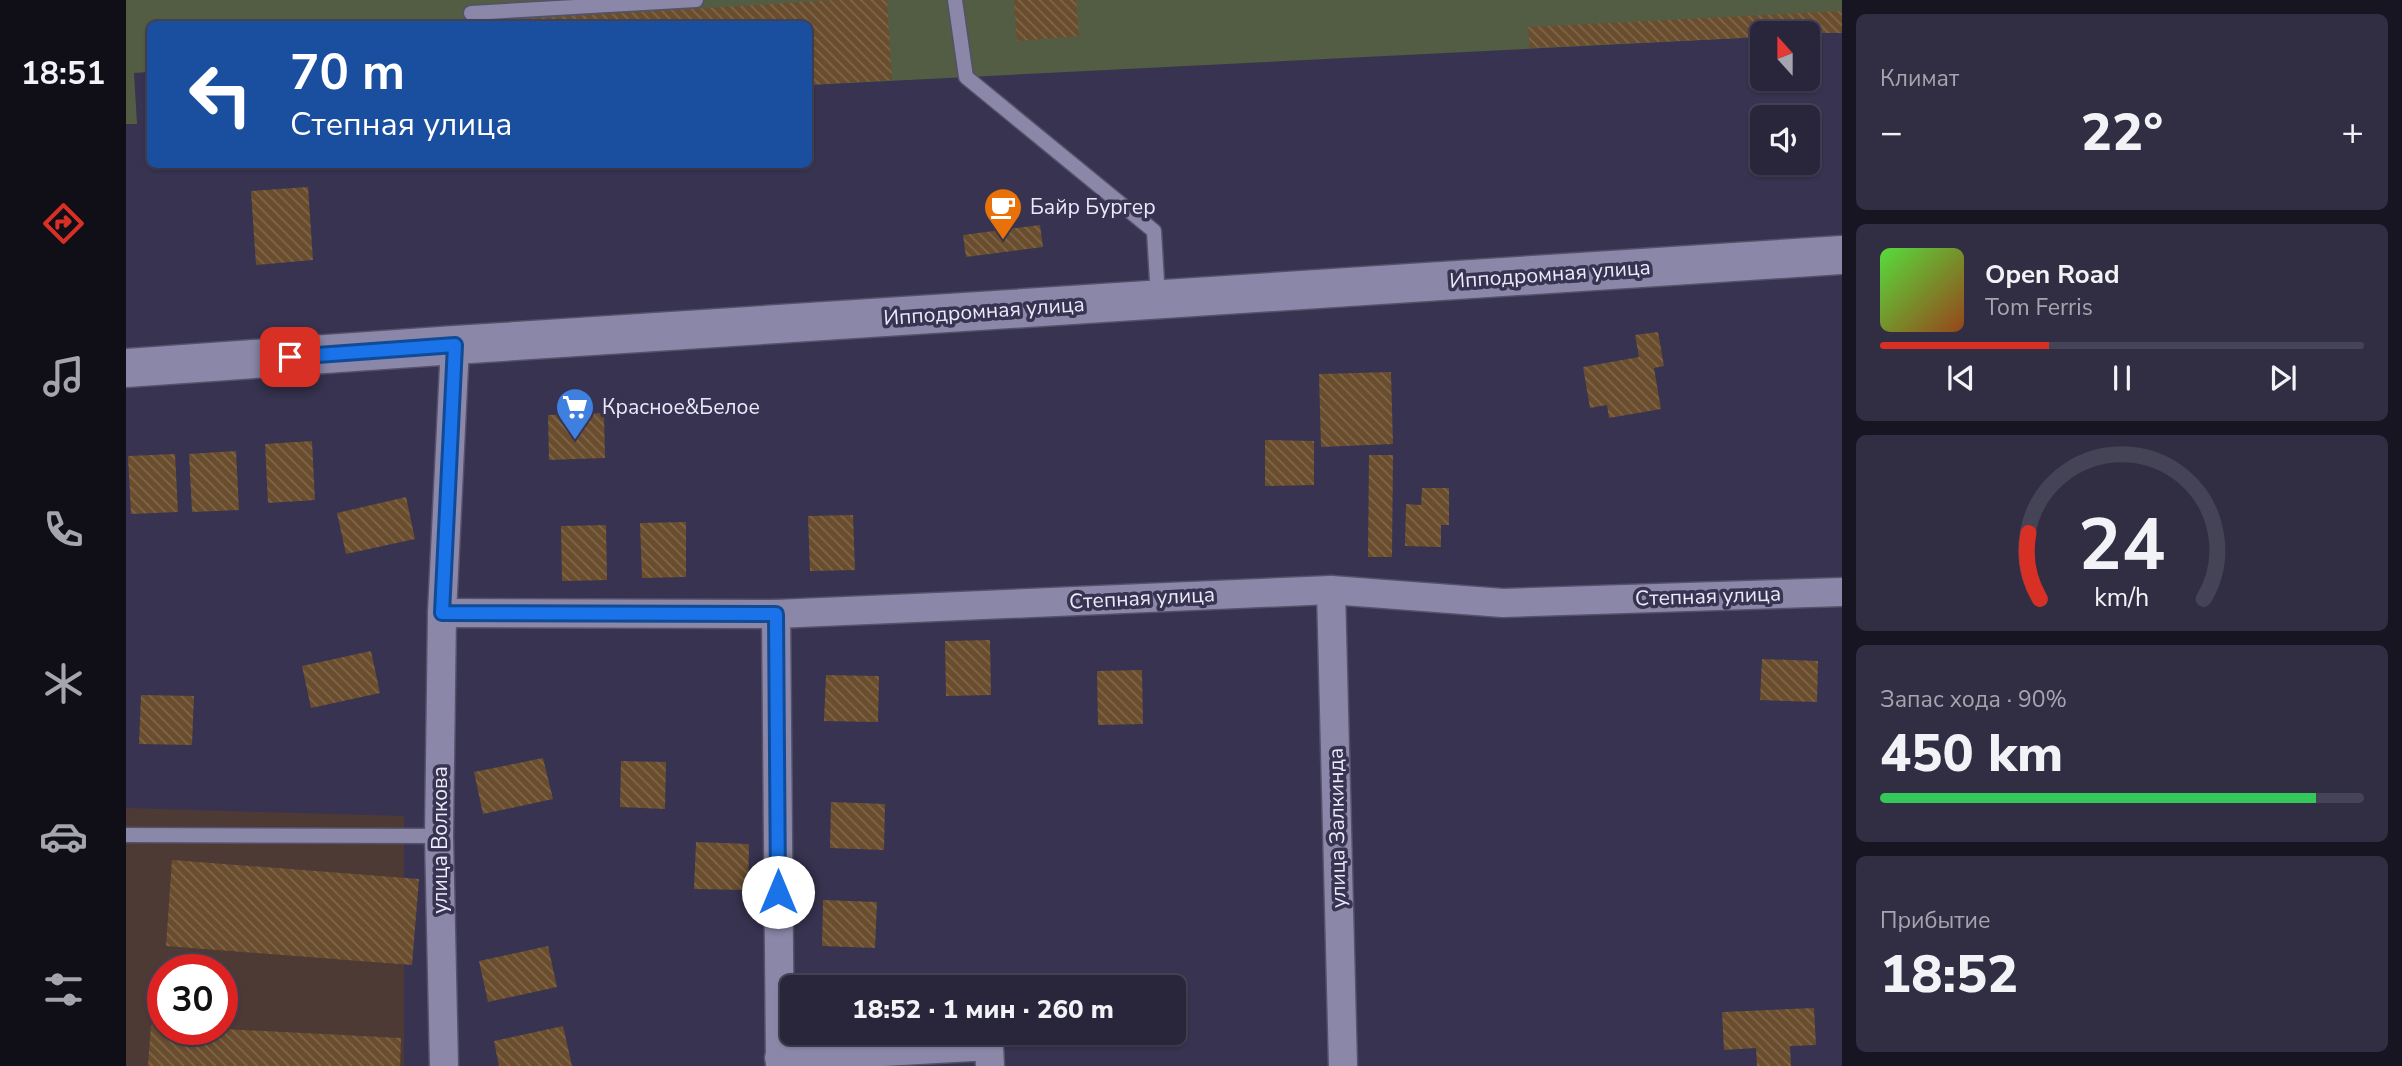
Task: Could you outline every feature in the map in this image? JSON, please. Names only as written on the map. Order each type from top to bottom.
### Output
[{"type":"main road","name":"Ипподромная улица","points":[[126,368],[1842,255]]},
{"type":"street","name":"улица Волкова","points":[[444,1066],[439,836],[442,613],[455,345]]},
{"type":"street","name":"Степная улица","points":[[442,613],[776,614],[1331,590],[1503,603],[1842,592]]},
{"type":"street","name":"улица Залкинда","points":[[1331,590],[1343,1066]]},
{"type":"street","points":[[776,614],[779,1062],[989,1046],[990,1066]]},
{"type":"lane","points":[[471,13],[696,0]]},
{"type":"lane","points":[[955,0],[966,77],[1154,231],[1158,299]]},
{"type":"lane","points":[[126,835],[439,836]]},
{"type":"shaded area","points":[[126,808],[404,816],[404,1066],[126,1066]]},
{"type":"green space","points":[[126,0],[1842,0],[1842,33],[1820,33],[1820,21],[1750,21],[1750,38],[812,85],[812,21],[147,21],[147,72],[134,73],[137,124],[126,124]]},
{"type":"building","points":[[836,0],[887,0],[892,80],[812,85],[812,21],[490,21]]},
{"type":"building","points":[[1014,0],[1076,0],[1079,36],[1017,41]]},
{"type":"building","points":[[1842,11],[1842,33],[1820,33],[1820,21],[1750,21],[1750,38],[1530,48],[1528,27]]},
{"type":"building","points":[[308,187],[313,260],[256,265],[251,191]]},
{"type":"building","name":"Байр Бургер","points":[[1040,225],[1043,247],[966,257],[963,235]]},
{"type":"building","points":[[1658,332],[1664,366],[1654,368],[1661,409],[1609,418],[1607,405],[1590,408],[1583,367],[1639,357],[1635,335]]},
{"type":"building","points":[[1391,372],[1393,444],[1321,447],[1319,374]]},
{"type":"building","points":[[604,413],[605,458],[549,460],[548,415]]},
{"type":"building","points":[[1265,440],[1314,441],[1314,485],[1265,486]]},
{"type":"building","points":[[312,441],[315,500],[268,503],[265,444]]},
{"type":"building","points":[[236,451],[239,510],[192,512],[189,454]]},
{"type":"building","points":[[175,454],[178,512],[131,514],[128,456]]},
{"type":"building","points":[[1369,455],[1393,455],[1392,557],[1368,557]]},
{"type":"building","points":[[1422,488],[1449,488],[1449,525],[1441,525],[1441,547],[1405,546],[1406,504],[1421,505]]},
{"type":"building","points":[[406,497],[415,539],[346,554],[337,513]]},
{"type":"building","points":[[853,515],[855,570],[810,571],[808,516]]},
{"type":"building","points":[[686,522],[686,577],[642,578],[640,523]]},
{"type":"building","points":[[606,525],[607,580],[562,581],[561,526]]},
{"type":"building","points":[[990,640],[991,695],[946,696],[945,641]]},
{"type":"building","points":[[371,651],[380,693],[311,708],[302,666]]},
{"type":"building","points":[[1762,659],[1818,661],[1817,702],[1760,700]]},
{"type":"building","points":[[1142,670],[1143,724],[1098,725],[1097,671]]},
{"type":"building","points":[[826,675],[879,676],[878,722],[824,721]]},
{"type":"building","points":[[141,695],[194,696],[192,745],[139,744]]},
{"type":"building","points":[[543,758],[553,799],[483,814],[474,772]]},
{"type":"building","points":[[621,761],[666,762],[665,809],[620,807]]},
{"type":"building","points":[[831,802],[885,804],[884,850],[830,848]]},
{"type":"building","points":[[696,842],[749,844],[748,890],[694,889]]},
{"type":"building","points":[[172,860],[419,879],[412,965],[166,946]]},
{"type":"building","points":[[823,900],[877,902],[875,948],[822,946]]},
{"type":"building","points":[[548,946],[557,987],[488,1002],[479,961]]},
{"type":"building","points":[[1814,1008],[1816,1045],[1790,1046],[1791,1066],[1757,1066],[1756,1048],[1724,1050],[1722,1012]]},
{"type":"building","points":[[563,1026],[572,1066],[499,1066],[494,1041]]},
{"type":"building","points":[[238,1030],[401,1038],[400,1066],[148,1066],[150,1045],[238,1045]]},
{"type":"place","name":"Байр Бургер","points":[[1003,241]]},
{"type":"place","name":"Красное&Белое","points":[[575,441]]},
{"type":"route","points":[[290,357],[455,345],[442,613],[776,614],[778,892]]}]
